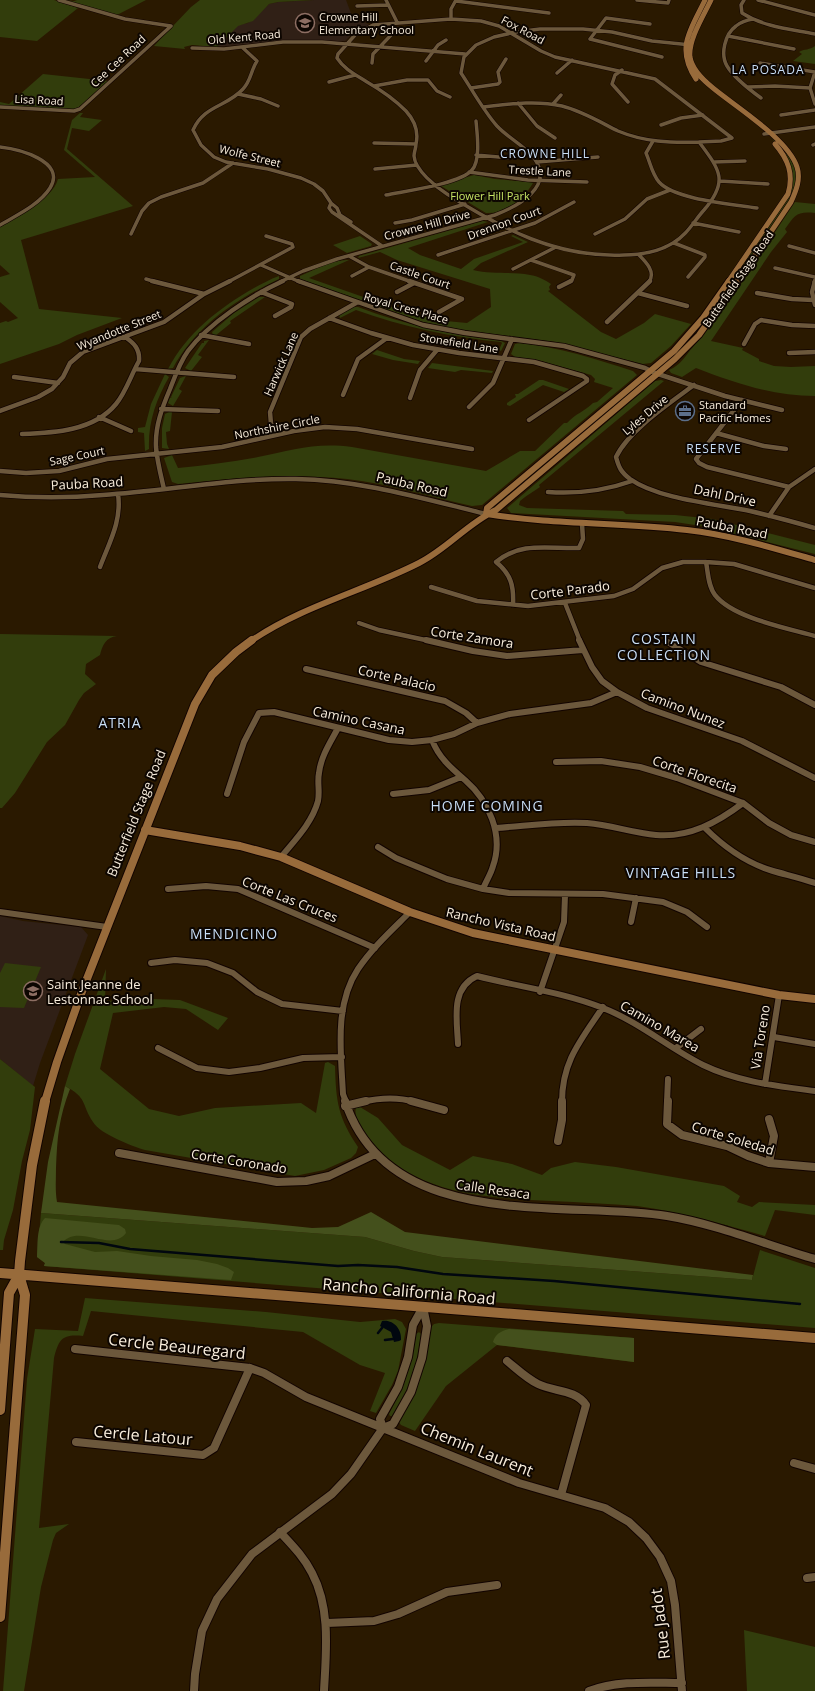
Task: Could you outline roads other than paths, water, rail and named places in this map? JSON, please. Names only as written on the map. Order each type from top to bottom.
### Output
[{"type":"main road","name":"Butterfield Stage Road","points":[[705,0],[685,43],[684,52],[686,63],[696,78],[768,135]]},
{"type":"main road","name":"Butterfield Stage Road","points":[[0,1410],[9,1293],[19,1275],[32,1160],[43,1109],[65,1037],[126,875],[199,694],[223,664],[244,645],[282,623],[407,569],[435,554],[486,514],[487,508],[652,372],[682,343],[703,318],[788,194],[791,179],[788,164],[781,150],[768,135],[702,78],[692,63],[690,54],[692,44],[711,0]]},
{"type":"main road","name":"Pauba Road","points":[[486,514],[527,520],[669,528],[699,532],[753,542],[815,560]]},
{"type":"main road","name":"Rancho Vista Road","points":[[145,830],[240,846],[281,857],[410,912],[473,933],[555,951],[779,995],[815,999]]},
{"type":"main road","name":"Rancho California Road","points":[[0,1273],[815,1338]]},
{"type":"main road","name":"Butterfield Stage Road","points":[[0,1617],[25,1295],[19,1275]]},
{"type":"street","name":"Cee Cee Road","points":[[58,0],[125,19],[171,26],[78,110]]},
{"type":"street","points":[[386,0],[397,22]]},
{"type":"street","points":[[451,19],[451,8],[456,0],[549,13]]},
{"type":"street","points":[[637,0],[668,2]]},
{"type":"street","points":[[744,0],[741,9],[742,13],[753,19],[768,24],[815,34]]},
{"type":"street","points":[[758,0],[815,15]]},
{"type":"street","points":[[357,6],[388,5]]},
{"type":"street","points":[[650,24],[610,18],[604,19],[590,40],[662,57]]},
{"type":"street","name":"Fox Road","points":[[417,165],[414,157],[417,128],[415,122],[390,97],[342,66],[337,58],[340,51],[346,44],[356,34],[366,28],[397,22],[467,19],[487,23],[510,33],[541,51],[556,57],[648,76],[660,82],[732,137],[731,139],[699,142]]},
{"type":"street","points":[[753,19],[742,22],[733,27],[722,50],[723,59],[728,69],[761,98]]},
{"type":"street","points":[[539,180],[539,168],[537,162],[529,152],[502,130],[483,107],[461,73],[460,66],[465,54],[483,41],[510,33],[547,28],[597,29],[659,42],[692,44]]},
{"type":"street","points":[[372,63],[372,56],[394,32]]},
{"type":"street","points":[[728,36],[794,49]]},
{"type":"street","points":[[426,61],[438,45],[446,40]]},
{"type":"street","name":"Old Kent Road","points":[[192,48],[215,50],[299,41],[465,54]]},
{"type":"street","name":"Wolfe Street","points":[[243,48],[249,60],[255,63],[248,83],[238,94],[204,114],[197,120],[193,130],[197,140],[208,153],[219,159],[268,169],[308,181],[319,187],[330,203],[329,208],[332,212],[382,246]]},
{"type":"street","points":[[471,88],[498,84],[500,82],[498,72],[506,59]]},
{"type":"street","points":[[557,74],[561,68],[572,60]]},
{"type":"street","points":[[760,63],[815,72],[810,88],[815,104]]},
{"type":"street","points":[[622,70],[615,76],[612,84],[628,102]]},
{"type":"street","points":[[329,82],[355,75]]},
{"type":"street","points":[[374,86],[396,81],[422,79],[428,80],[437,91],[450,97]]},
{"type":"street","points":[[748,87],[775,86],[810,88]]},
{"type":"street","points":[[238,94],[261,99],[278,106]]},
{"type":"street","points":[[553,104],[561,95]]},
{"type":"street","points":[[375,169],[417,165],[432,184],[511,231],[554,248],[572,253],[594,256],[639,255],[659,250],[674,244],[686,234],[718,192],[720,181],[719,172],[714,162],[699,142],[674,143],[653,141],[627,134],[578,111],[553,104],[518,103],[483,107]]},
{"type":"street","points":[[518,103],[537,126],[555,138]]},
{"type":"street","name":"Lisa Road","points":[[0,107],[78,110]]},
{"type":"street","points":[[780,115],[815,110]]},
{"type":"street","points":[[661,125],[681,118],[703,115]]},
{"type":"street","points":[[386,195],[456,178],[469,172],[473,167],[478,141],[476,121]]},
{"type":"street","points":[[768,135],[815,127]]},
{"type":"street","points":[[653,141],[646,153],[657,179],[670,190],[689,196],[757,208]]},
{"type":"street","points":[[374,143],[416,144]]},
{"type":"street","points":[[0,146],[36,156],[51,168],[53,177],[50,188],[44,195],[0,225]]},
{"type":"street","points":[[476,155],[510,158]]},
{"type":"street","points":[[537,162],[598,157]]},
{"type":"street","points":[[714,162],[746,161]]},
{"type":"street","points":[[131,234],[142,211],[149,203],[161,197],[203,183],[233,163]]},
{"type":"street","name":"Trestle Lane","points":[[469,172],[497,177],[587,182]]},
{"type":"street","name":"Crowne Hill Drive","points":[[164,489],[157,454],[156,429],[161,409],[176,373],[189,350],[201,335],[224,316],[261,292],[289,277],[382,246],[504,212],[523,202],[535,190],[539,180]]},
{"type":"street","points":[[720,181],[768,184]]},
{"type":"street","points":[[594,234],[625,219],[647,199],[670,190]]},
{"type":"street","name":"Drennon Court","points":[[438,255],[542,220],[574,202]]},
{"type":"street","points":[[395,223],[412,220],[465,204]]},
{"type":"street","points":[[693,224],[739,232]]},
{"type":"street","name":"Wyandotte Street","points":[[0,410],[38,397],[52,389],[58,383],[70,363],[76,357],[90,349],[164,322],[204,294],[293,247],[292,244],[266,236]]},
{"type":"street","points":[[674,244],[705,255],[705,257],[688,277]]},
{"type":"street","points":[[789,246],[815,253]]},
{"type":"street","points":[[512,269],[554,248]]},
{"type":"street","points":[[607,322],[651,280],[652,271],[639,255]]},
{"type":"street","name":"Castle Court","points":[[349,256],[369,267],[462,299],[440,312]]},
{"type":"street","points":[[531,260],[574,275],[572,280],[559,287]]},
{"type":"street","name":"Royal Crest Place","points":[[261,265],[356,303],[423,325],[460,332],[552,344],[652,372],[742,400],[782,410]]},
{"type":"street","points":[[352,276],[369,267]]},
{"type":"street","points":[[775,268],[815,276]]},
{"type":"street","points":[[146,279],[204,294]]},
{"type":"street","points":[[815,280],[812,289],[815,305]]},
{"type":"street","points":[[397,292],[414,283]]},
{"type":"street","points":[[261,292],[292,304],[291,307],[274,316]]},
{"type":"street","points":[[638,293],[687,306]]},
{"type":"street","points":[[757,293],[792,299],[813,300]]},
{"type":"street","name":"Harwick Lane","points":[[280,434],[271,424],[270,412],[301,337],[310,329],[356,303]]},
{"type":"street","name":"Stonefield Lane","points":[[329,318],[388,338],[437,350],[540,363],[583,376],[587,379],[587,381],[568,395],[529,420]]},
{"type":"street","points":[[744,344],[746,337],[758,321],[764,320],[792,325],[815,326]]},
{"type":"street","points":[[201,335],[249,344]]},
{"type":"street","points":[[22,434],[43,434],[67,430],[99,417],[109,410],[118,400],[139,361],[140,354],[138,348],[125,336]]},
{"type":"street","points":[[343,395],[358,359],[388,338]]},
{"type":"street","points":[[469,407],[493,383],[512,339]]},
{"type":"street","points":[[410,398],[420,370],[437,350]]},
{"type":"street","points":[[789,352],[815,352]]},
{"type":"street","points":[[135,369],[234,377]]},
{"type":"street","points":[[14,377],[58,383]]},
{"type":"street","name":"Lyles Drive","points":[[632,481],[622,473],[616,465],[616,456],[620,449],[646,424],[694,386]]},
{"type":"street","points":[[742,400],[696,459],[699,463],[707,467],[788,487]]},
{"type":"street","points":[[161,409],[218,411]]},
{"type":"street","points":[[99,417],[131,431]]},
{"type":"street","name":"Northshire Circle","points":[[157,454],[222,447],[309,428],[341,427],[472,449]]},
{"type":"street","points":[[716,433],[764,446],[786,449]]},
{"type":"street","name":"Sage Court","points":[[0,471],[46,472],[67,469],[107,459],[157,454]]},
{"type":"street","points":[[769,516],[788,487],[815,469]]},
{"type":"street","name":"Pauba Road","points":[[0,495],[55,497],[118,494],[247,481],[297,479],[385,489],[486,514]]},
{"type":"street","points":[[548,492],[586,494],[605,490],[632,481]]},
{"type":"street","name":"Dahl Drive","points":[[632,481],[664,494],[769,516],[815,528]]},
{"type":"street","points":[[100,567],[118,517],[120,505],[118,494]]},
{"type":"street","points":[[513,605],[512,580],[503,568],[496,562],[502,555],[514,550],[533,547],[580,548],[583,539],[582,524]]},
{"type":"street","name":"Corte Parado","points":[[431,587],[477,602],[528,606],[565,603],[614,596],[634,589],[662,568],[684,562],[706,562],[734,564],[815,588]]},
{"type":"street","points":[[706,562],[711,585],[716,595],[727,606],[742,614],[815,636]]},
{"type":"street","name":"Camino Nunez","points":[[565,603],[583,650],[592,667],[602,680],[617,692],[647,708],[742,742],[815,778]]},
{"type":"street","name":"Corte Zamora","points":[[359,623],[379,630],[466,649],[507,656],[583,650]]},
{"type":"street","points":[[666,641],[701,662],[781,687],[815,705]]},
{"type":"street","name":"Corte Palacio","points":[[306,669],[445,701],[466,713],[477,723]]},
{"type":"street","name":"Camino Casana","points":[[227,794],[238,756],[249,727],[258,713],[274,712],[389,740],[412,742],[432,740],[454,734],[477,723],[510,714],[591,703],[617,692]]},
{"type":"street","points":[[281,857],[309,820],[316,806],[320,792],[318,770],[326,750],[338,728]]},
{"type":"street","points":[[432,740],[436,753],[447,766],[475,789],[486,805],[496,828],[497,845],[494,865],[483,889]]},
{"type":"street","name":"Corte Florecita","points":[[556,762],[602,761],[640,767],[677,778],[743,803],[769,823],[791,835],[815,842]]},
{"type":"street","points":[[393,794],[428,790],[461,776]]},
{"type":"street","points":[[496,828],[586,823],[657,835],[684,833],[705,828],[726,817],[743,803]]},
{"type":"street","points":[[705,828],[722,845],[744,860],[815,883]]},
{"type":"street","points":[[378,847],[396,858],[447,879],[483,889],[510,894],[603,894],[663,902],[687,912],[707,926]]},
{"type":"street","name":"Corte Las Cruces","points":[[168,889],[206,886],[238,890],[375,948]]},
{"type":"street","points":[[540,992],[564,922],[565,895]]},
{"type":"street","points":[[631,922],[636,898]]},
{"type":"street","points":[[0,912],[107,927]]},
{"type":"street","name":"Calle Resaca","points":[[410,912],[362,963],[347,992],[343,1011],[342,1094],[345,1106],[353,1124],[363,1140],[375,1154],[393,1169],[416,1182],[449,1195],[467,1200],[499,1204],[634,1212],[669,1216],[708,1226],[815,1259]]},
{"type":"street","points":[[151,963],[175,960],[207,963],[233,973],[257,992],[282,1004],[343,1011]]},
{"type":"street","name":"Camino Marea","points":[[458,1044],[460,989],[470,978],[477,976],[540,992],[580,1000],[603,1007],[645,1028],[690,1058],[723,1073],[741,1079],[765,1084],[815,1091]]},
{"type":"street","name":"Via Toreno","points":[[765,1084],[774,1037],[779,995]]},
{"type":"street","points":[[558,1141],[562,1120],[562,1086],[571,1055],[603,1007]]},
{"type":"street","points":[[676,1048],[701,1029]]},
{"type":"street","points":[[774,1037],[815,1044]]},
{"type":"street","points":[[158,1048],[197,1068],[229,1072],[260,1068],[303,1058],[342,1057]]},
{"type":"street","name":"Corte Soledad","points":[[668,1079],[668,1124],[682,1135],[727,1146],[748,1156],[769,1163],[815,1167]]},
{"type":"street","points":[[345,1106],[375,1099],[404,1099],[444,1110]]},
{"type":"street","points":[[769,1119],[774,1136],[769,1163]]},
{"type":"street","name":"Corte Coronado","points":[[119,1153],[277,1182],[298,1182],[329,1177],[347,1170],[375,1154]]},
{"type":"street","points":[[383,1428],[380,1419],[398,1387],[408,1357],[413,1325],[423,1307]]},
{"type":"street","points":[[194,1691],[195,1674],[202,1631],[217,1599],[252,1554],[332,1494],[351,1474],[383,1428],[393,1424],[407,1399],[417,1376],[422,1358],[427,1326],[423,1307]]},
{"type":"street","name":"Cercle Beauregard","points":[[75,1349],[250,1368],[264,1373],[306,1397],[383,1428]]},
{"type":"street","points":[[507,1361],[542,1386],[576,1396],[583,1400],[586,1405],[561,1495]]},
{"type":"street","name":"Cercle Latour","points":[[76,1442],[203,1455],[214,1448],[250,1368]]},
{"type":"street","name":"Chemin Laurent","points":[[383,1428],[519,1483],[561,1495]]},
{"type":"street","points":[[794,1463],[815,1469]]},
{"type":"street","name":"Rue Jadot","points":[[561,1495],[605,1508],[629,1522],[646,1538],[660,1557],[671,1581],[676,1605],[682,1687]]},
{"type":"street","points":[[280,1532],[303,1558],[315,1577],[324,1601],[327,1623],[324,1691]]},
{"type":"street","points":[[327,1623],[374,1621],[398,1614],[447,1592],[496,1585]]},
{"type":"street","points":[[589,1691],[596,1688],[620,1684],[645,1683],[682,1687]]},
{"type":"waterway","points":[[61,1242],[99,1243],[130,1249],[338,1266],[358,1265],[397,1267],[443,1274],[554,1281],[800,1304]]},
{"type":"waterway","points":[[378,1333],[382,1328]]},
{"type":"waterway","points":[[385,1340],[393,1339]]},
{"type":"place","name":"Crowne Hill Elementary School","points":[[305,23]]},
{"type":"place","name":"Standard Pacific Homes","points":[[685,411]]},
{"type":"place","name":"Saint Jeanne de Lestonnac School","points":[[33,991]]},
{"type":"district","name":"LA POSADA","points":[[768,70]]},
{"type":"district","name":"CROWNE HILL","points":[[545,154]]},
{"type":"district","name":"RESERVE","points":[[714,449]]},
{"type":"district","name":"COSTAIN COLLECTION","points":[[664,648]]},
{"type":"district","name":"ATRIA","points":[[120,723]]},
{"type":"district","name":"HOME COMING","points":[[487,806]]},
{"type":"district","name":"VINTAGE HILLS","points":[[681,873]]},
{"type":"district","name":"MENDICINO","points":[[234,934]]},
{"type":"park label","name":"Flower Hill Park","points":[[490,196]]}]
